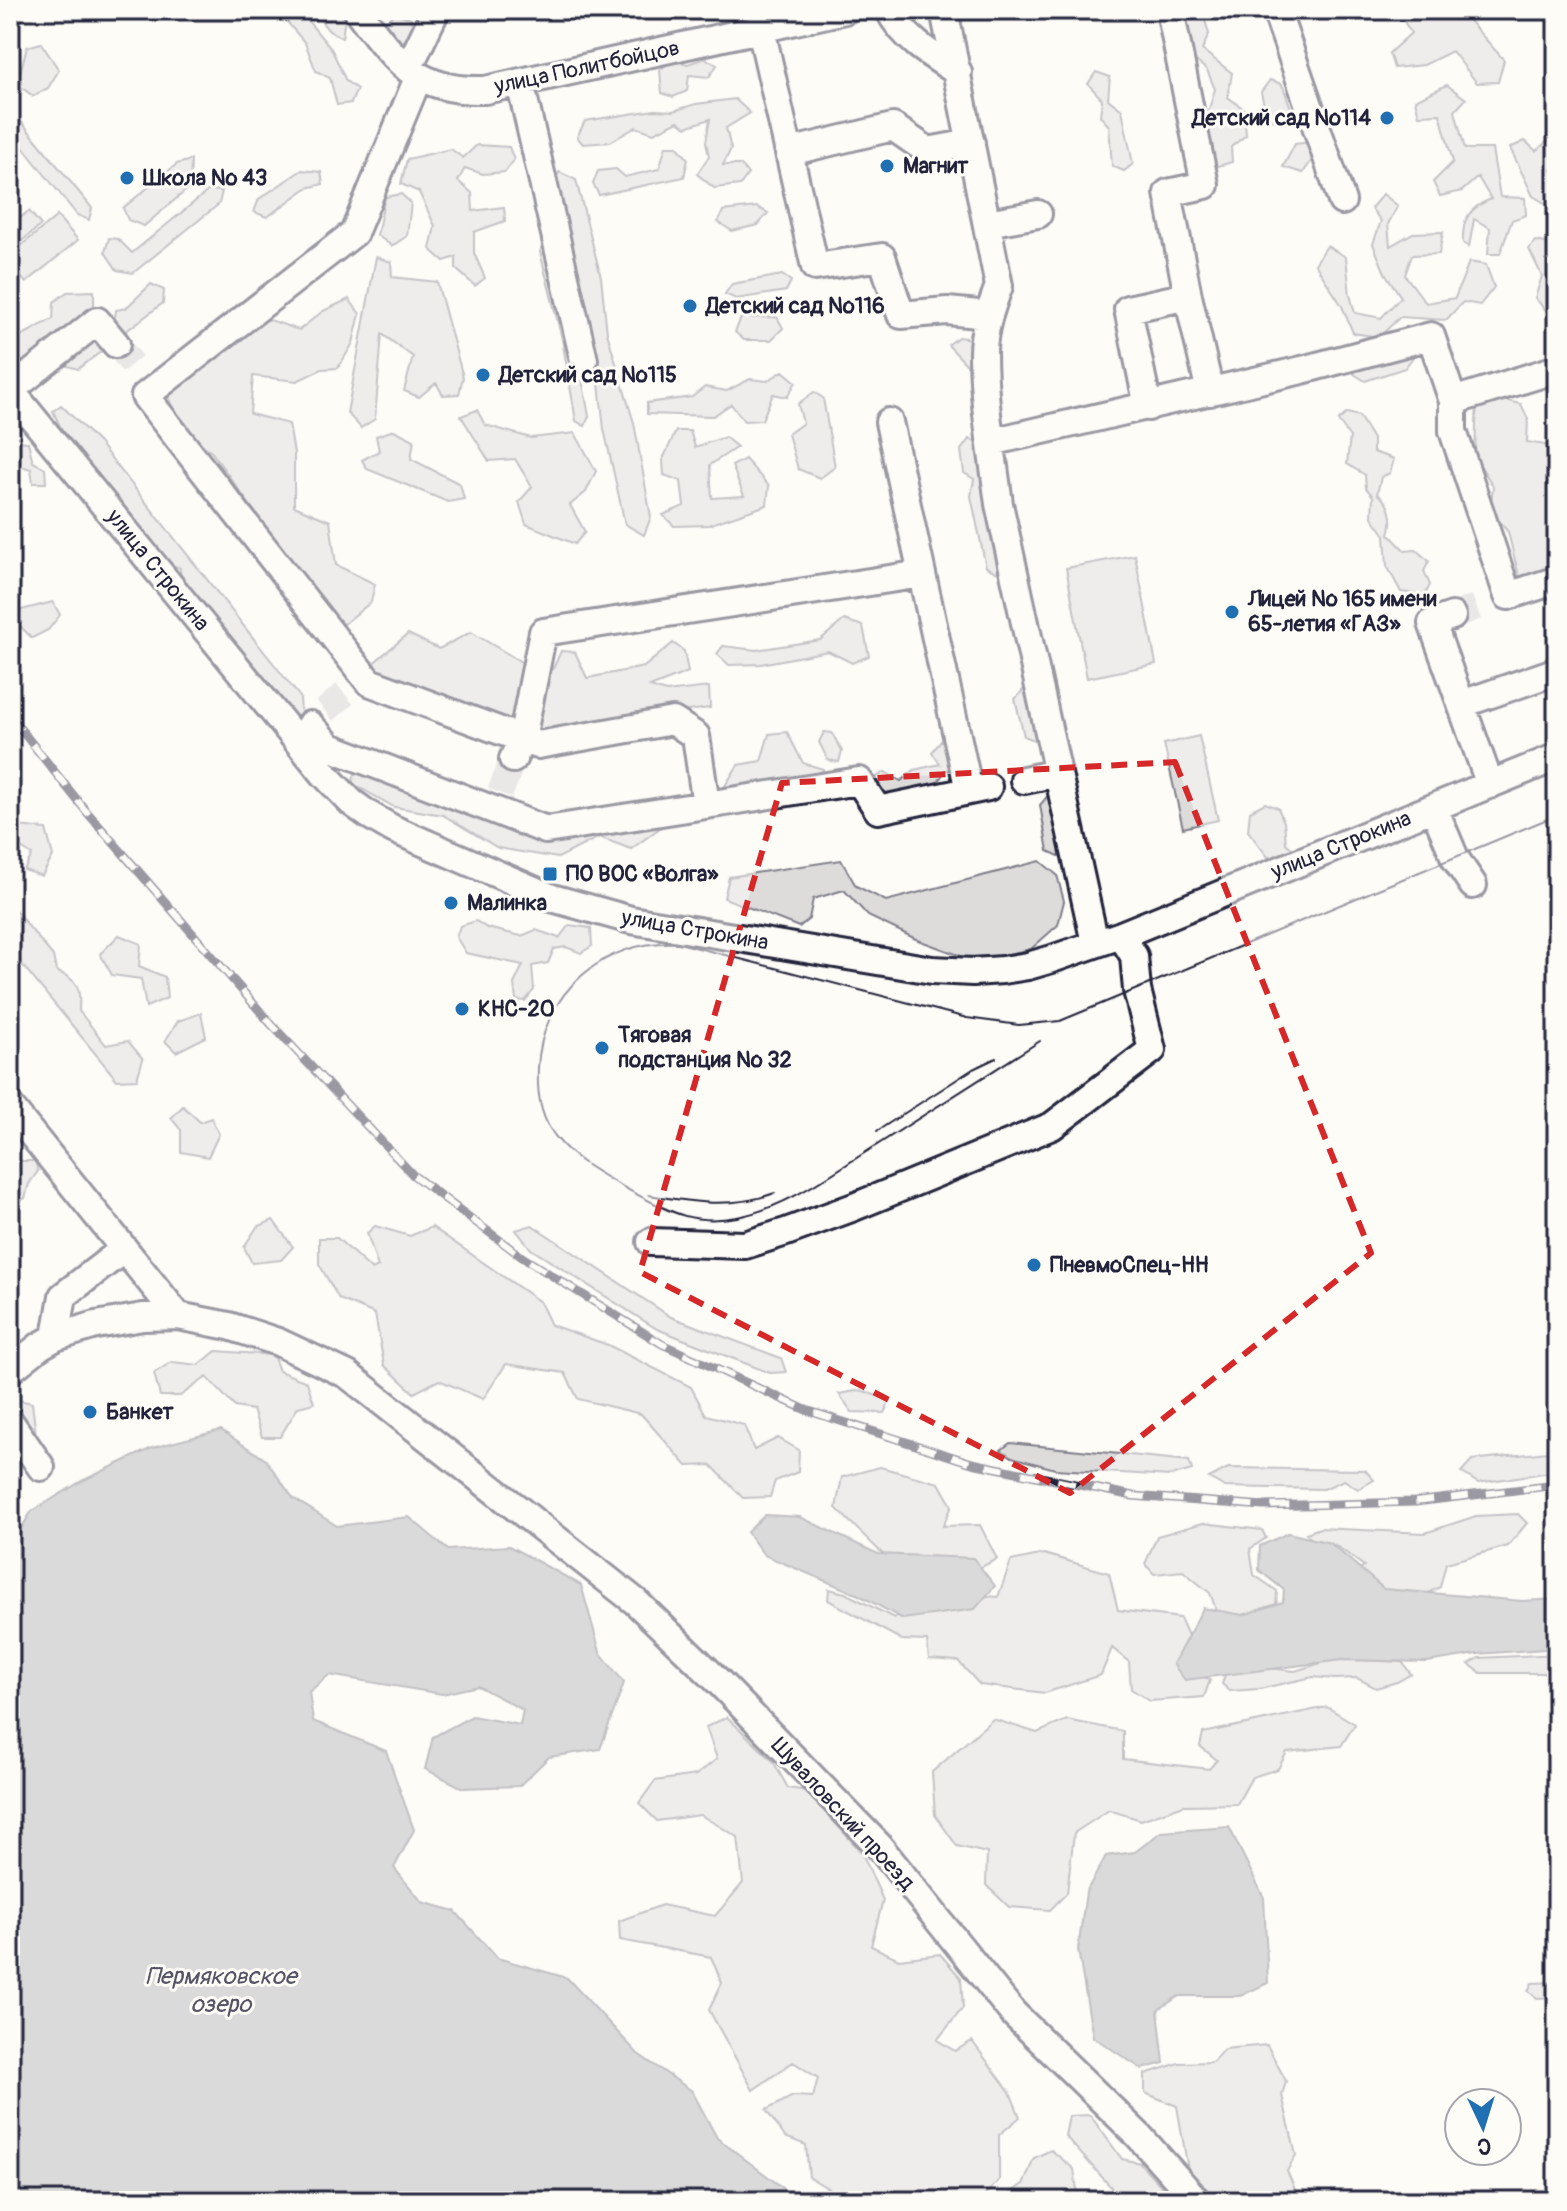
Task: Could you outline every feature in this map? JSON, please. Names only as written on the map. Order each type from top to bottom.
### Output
[{"type":"street","name":"улица Политбойцов","points":[[357,10],[379,39],[413,74],[448,89],[466,90],[485,90],[845,10]]},
{"type":"street","points":[[436,10],[354,233],[146,381],[145,396],[357,681],[369,682],[518,749],[673,721],[696,736],[706,805]]},
{"type":"street","points":[[889,10],[895,23],[916,44],[958,72]]},
{"type":"street","points":[[944,10],[999,286],[989,315],[983,351],[999,504],[1095,943]]},
{"type":"street","points":[[1170,10],[1205,185],[1168,193],[1210,392]]},
{"type":"street","points":[[1276,10],[1342,201]]},
{"type":"street","points":[[761,29],[815,267],[882,257],[901,315],[947,311],[989,315]]},
{"type":"street","points":[[520,82],[584,360]]},
{"type":"street","points":[[789,152],[893,127],[928,151],[971,143]]},
{"type":"street","points":[[987,223],[1038,214]]},
{"type":"street","points":[[1148,407],[1128,309],[1188,296]]},
{"type":"street","points":[[10,390],[97,321],[116,344]]},
{"type":"street","points":[[991,442],[1148,407],[1431,336],[1453,401],[1453,431],[1498,600],[1557,580]]},
{"type":"street","points":[[1453,401],[1557,369]]},
{"type":"street","name":"улица Строкина","points":[[10,390],[310,725],[326,776],[351,802],[393,829],[552,898],[631,920],[932,970],[973,972],[1028,966],[1121,935],[1557,757]]},
{"type":"street","points":[[310,725],[330,747],[497,801],[546,830],[859,781],[878,810],[979,789],[922,574],[889,422]]},
{"type":"street","points":[[518,749],[543,632],[922,574]]},
{"type":"street","points":[[1452,616],[1432,623],[1490,785]]},
{"type":"street","points":[[1462,704],[1557,671]]},
{"type":"street","points":[[1024,780],[1058,773]]},
{"type":"street","points":[[1434,808],[1455,858],[1473,885]]},
{"type":"street","points":[[651,1242],[745,1245],[854,1207],[1052,1126],[1152,1050],[1137,990],[1134,956],[1121,935]]},
{"type":"street","points":[[10,1107],[178,1316]]},
{"type":"street","points":[[56,1337],[63,1296],[124,1249]]},
{"type":"street","name":"Шуваловский проезд","points":[[10,1370],[56,1337],[96,1325],[143,1317],[178,1316],[229,1326],[278,1342],[348,1375],[636,1602],[719,1682],[878,1845],[1013,2013],[1139,2136],[1197,2201]]},
{"type":"street","points":[[10,1422],[41,1467]]},
{"type":"highlighted area","points":[[1175,762],[1371,1253],[1070,1493],[640,1272],[782,783]]},
{"type":"shaded area","points":[[277,10],[299,10],[332,50],[346,81],[357,89],[351,103],[337,105],[330,78],[316,71],[305,43]]},
{"type":"shaded area","points":[[312,10],[338,10],[345,18],[342,38],[329,31]]},
{"type":"shaded area","points":[[1182,10],[1202,10],[1209,34],[1202,50],[1232,73],[1228,97],[1244,109],[1246,135],[1231,147],[1232,162],[1211,168],[1188,116],[1207,116],[1215,89],[1207,70],[1187,54]]},
{"type":"shaded area","points":[[1230,10],[1255,11],[1250,23],[1233,21]]},
{"type":"shaded area","points":[[1408,10],[1464,10],[1463,14],[1504,60],[1498,82],[1477,83],[1452,51],[1424,65],[1394,68],[1389,53],[1411,33],[1402,18]]},
{"type":"shaded area","points":[[394,14],[411,18],[413,36],[398,44],[382,25]]},
{"type":"shaded area","points":[[41,43],[59,70],[48,88],[33,96],[17,84],[27,47]]},
{"type":"shaded area","points":[[705,58],[717,65],[709,77],[689,75],[687,91],[673,97],[662,93],[660,70],[671,61],[688,64]]},
{"type":"shaded area","points":[[1096,72],[1110,77],[1108,99],[1122,110],[1133,164],[1124,171],[1112,166],[1109,126],[1100,116],[1102,99],[1088,84]]},
{"type":"shaded area","points":[[1270,80],[1282,84],[1292,111],[1286,123],[1267,119],[1261,92]]},
{"type":"shaded area","points":[[1447,85],[1466,99],[1455,111],[1465,149],[1492,149],[1500,197],[1525,198],[1526,215],[1512,220],[1500,254],[1488,254],[1490,228],[1474,219],[1469,247],[1463,243],[1468,215],[1491,199],[1478,177],[1462,191],[1440,196],[1433,182],[1453,162],[1440,114],[1419,115],[1415,100]]},
{"type":"shaded area","points":[[735,99],[750,113],[726,128],[731,149],[723,165],[741,165],[748,174],[740,185],[714,188],[697,174],[709,156],[706,142],[710,119],[686,127],[678,121],[654,133],[636,127],[610,142],[583,144],[577,137],[585,121],[655,110],[673,111],[696,104]]},
{"type":"shaded area","points":[[10,108],[92,208],[89,220],[77,215],[10,131]]},
{"type":"shaded area","points":[[1552,137],[1557,141],[1557,161],[1552,170],[1557,178],[1557,210],[1533,196],[1510,148],[1525,141],[1536,151]]},
{"type":"shaded area","points":[[1312,142],[1314,157],[1303,173],[1283,167],[1295,144]]},
{"type":"shaded area","points":[[477,145],[509,147],[514,160],[505,172],[483,174],[465,168],[458,181],[472,193],[473,211],[504,207],[505,221],[474,232],[474,253],[485,278],[475,286],[456,269],[456,257],[444,261],[430,249],[435,226],[419,192],[401,184],[407,159],[451,149],[463,158]]},
{"type":"shaded area","points":[[666,146],[677,146],[688,159],[684,177],[599,195],[593,184],[598,171],[616,169],[625,177],[659,169]]},
{"type":"shaded area","points":[[191,160],[190,187],[144,226],[128,220],[123,208],[177,164]]},
{"type":"shaded area","points":[[302,170],[321,172],[323,184],[307,188],[267,217],[254,212],[259,199]]},
{"type":"shaded area","points":[[559,172],[576,180],[601,277],[607,333],[634,423],[651,517],[644,535],[625,524],[604,429],[595,347],[585,340],[577,353],[589,416],[585,426],[576,421],[562,339],[540,252],[546,234],[550,189]]},
{"type":"shaded area","points":[[209,190],[222,191],[219,204],[133,273],[117,270],[105,252],[109,238],[118,239],[132,253]]},
{"type":"shaded area","points":[[401,194],[411,203],[407,236],[392,246],[377,235],[385,197]]},
{"type":"shaded area","points":[[1383,194],[1398,206],[1388,224],[1390,246],[1413,233],[1443,232],[1439,254],[1412,255],[1405,275],[1426,303],[1455,298],[1469,262],[1486,265],[1494,287],[1480,305],[1463,302],[1446,320],[1400,317],[1379,337],[1353,333],[1342,306],[1315,264],[1327,246],[1346,257],[1355,313],[1381,318],[1401,297],[1385,273],[1373,244],[1381,221],[1371,208]]},
{"type":"shaded area","points":[[757,207],[768,213],[758,225],[732,231],[718,222],[723,211]]},
{"type":"shaded area","points":[[29,211],[41,225],[10,251],[10,226]]},
{"type":"shaded area","points":[[57,216],[78,240],[26,283],[10,264],[10,255]]},
{"type":"shaded area","points":[[1535,241],[1557,245],[1557,311],[1549,314],[1535,298],[1542,276],[1529,249]]},
{"type":"shaded area","points":[[376,257],[391,262],[392,277],[437,282],[463,377],[459,394],[443,395],[436,383],[419,397],[404,391],[413,357],[382,334],[375,419],[361,428],[347,413]]},
{"type":"shaded area","points":[[782,275],[791,281],[786,291],[736,299],[725,294],[732,284]]},
{"type":"shaded area","points":[[151,284],[164,290],[163,303],[125,332],[113,332],[116,310],[126,308]]},
{"type":"shaded area","points":[[94,291],[94,310],[27,362],[12,361],[10,327],[19,337],[53,319],[54,302],[67,292]]},
{"type":"shaded area","points":[[349,299],[360,314],[353,343],[338,368],[322,369],[297,381],[253,376],[250,414],[289,424],[294,453],[294,506],[330,521],[336,565],[375,584],[371,602],[339,628],[210,450],[184,433],[167,395],[267,319],[299,330],[323,311]]},
{"type":"shaded area","points":[[777,317],[783,328],[771,340],[744,340],[735,332],[741,318]]},
{"type":"shaded area","points":[[89,332],[106,348],[78,369],[64,365],[63,352]]},
{"type":"shaded area","points":[[958,337],[979,340],[981,359],[967,365],[948,345]]},
{"type":"shaded area","points":[[1403,348],[1413,357],[1405,368],[1365,381],[1354,374],[1363,360]]},
{"type":"shaded area","points":[[783,371],[796,382],[787,397],[773,394],[762,420],[744,421],[731,404],[713,416],[647,414],[647,403],[692,397],[705,387],[727,391],[750,379],[767,381]]},
{"type":"shaded area","points":[[814,392],[823,398],[835,467],[820,478],[798,469],[788,434],[803,423],[798,404]]},
{"type":"shaded area","points":[[1477,394],[1521,404],[1528,419],[1527,442],[1557,447],[1557,578],[1519,576],[1508,532],[1490,510],[1493,486],[1475,457]]},
{"type":"shaded area","points":[[61,405],[99,443],[300,697],[301,716],[288,719],[181,584],[180,568],[164,562],[65,437],[53,411]]},
{"type":"shaded area","points":[[477,410],[485,425],[531,438],[575,433],[596,471],[586,492],[570,505],[585,532],[575,544],[526,524],[519,502],[532,487],[515,459],[489,461],[461,416]]},
{"type":"shaded area","points":[[1347,413],[1359,416],[1373,439],[1373,452],[1394,459],[1390,473],[1381,477],[1377,494],[1390,511],[1389,534],[1405,551],[1416,550],[1429,561],[1424,571],[1430,585],[1425,595],[1401,592],[1387,566],[1385,535],[1372,517],[1373,496],[1366,488],[1365,475],[1347,464],[1350,437],[1338,421]]},
{"type":"shaded area","points":[[10,423],[16,441],[28,442],[33,462],[45,468],[46,483],[33,483],[31,469],[11,463]]},
{"type":"shaded area","points":[[394,430],[414,440],[411,459],[460,484],[464,499],[448,502],[367,469],[362,460],[379,451],[376,436]]},
{"type":"shaded area","points":[[676,431],[690,431],[695,447],[725,437],[737,447],[710,465],[712,498],[744,496],[732,466],[745,459],[769,486],[767,505],[708,525],[674,526],[663,515],[684,506],[681,481],[664,475],[663,459]]},
{"type":"shaded area","points":[[969,439],[980,444],[984,465],[980,477],[988,481],[1005,556],[998,573],[986,567],[971,496],[974,479],[964,473],[961,450]]},
{"type":"shaded area","points":[[1135,555],[1156,664],[1087,678],[1066,568]]},
{"type":"shaded area","points":[[53,602],[60,615],[48,630],[32,638],[17,623],[21,610]]},
{"type":"shaded area","points":[[844,620],[863,626],[869,656],[852,663],[828,651],[761,664],[729,665],[717,654],[723,646],[756,650],[820,640]]},
{"type":"shaded area","points":[[471,632],[523,663],[553,669],[561,651],[575,652],[587,678],[644,667],[673,643],[684,651],[688,672],[650,687],[666,692],[709,687],[710,708],[542,731],[515,728],[486,719],[463,732],[375,696],[371,665],[408,634],[439,649]]},
{"type":"shaded area","points":[[1024,689],[1036,693],[1039,742],[1024,736],[1015,699]]},
{"type":"shaded area","points":[[787,732],[803,763],[823,769],[823,777],[741,808],[723,789],[738,765],[761,761],[769,734]]},
{"type":"shaded area","points":[[824,732],[832,733],[842,751],[839,762],[828,760],[819,742]]},
{"type":"shaded area","points":[[1199,736],[1218,820],[1183,828],[1164,744]]},
{"type":"shaded area","points":[[942,740],[952,748],[954,770],[945,770],[933,792],[907,801],[872,791],[869,782],[885,772],[901,781],[914,770],[940,764],[932,752]]},
{"type":"shaded area","points":[[357,768],[515,828],[657,816],[664,825],[631,849],[599,837],[558,858],[498,848],[443,815],[394,807],[352,783]]},
{"type":"shaded area","points":[[1050,793],[1068,849],[1059,856],[1048,851],[1040,805]]},
{"type":"shaded area","points":[[1265,803],[1278,808],[1284,822],[1286,843],[1294,850],[1289,855],[1268,857],[1248,831],[1250,811]]},
{"type":"shaded area","points":[[17,826],[46,829],[53,856],[42,876],[24,870],[32,855],[10,841],[10,835]]},
{"type":"shaded area","points":[[841,860],[856,886],[886,901],[1040,861],[1057,875],[1064,901],[1058,925],[1031,949],[999,956],[964,957],[918,940],[868,916],[844,890],[813,899],[809,919],[799,927],[724,898],[729,877]]},
{"type":"shaded area","points":[[10,904],[53,956],[56,971],[70,978],[77,986],[79,1011],[106,1045],[128,1041],[143,1059],[137,1079],[117,1080],[10,950]]},
{"type":"shaded area","points":[[476,921],[487,928],[521,936],[536,930],[559,938],[569,925],[591,928],[592,946],[581,953],[566,947],[554,949],[548,963],[532,966],[534,990],[525,1001],[516,1000],[514,984],[523,965],[466,953],[456,937],[460,926]]},
{"type":"shaded area","points":[[119,935],[141,944],[139,966],[165,977],[167,998],[146,1007],[141,979],[112,975],[100,954]]},
{"type":"shaded area","points":[[201,1013],[206,1037],[176,1052],[165,1041],[178,1021]]},
{"type":"shaded area","points":[[183,1106],[200,1122],[211,1118],[219,1134],[208,1157],[181,1152],[181,1130],[171,1118]]},
{"type":"shaded area","points":[[18,1161],[35,1161],[38,1171],[29,1184],[25,1198],[10,1210],[10,1166]]},
{"type":"shaded area","points":[[273,1220],[293,1247],[281,1260],[252,1263],[244,1247],[257,1227]]},
{"type":"shaded area","points":[[532,1225],[671,1317],[781,1358],[786,1372],[770,1373],[657,1329],[531,1249],[516,1230]]},
{"type":"shaded area","points":[[375,1226],[410,1236],[432,1227],[540,1302],[551,1325],[608,1345],[691,1387],[706,1415],[744,1425],[754,1450],[778,1438],[799,1450],[798,1472],[775,1481],[770,1497],[743,1498],[711,1465],[687,1466],[641,1414],[578,1399],[565,1373],[506,1364],[483,1399],[439,1380],[414,1393],[384,1365],[375,1314],[339,1299],[319,1264],[319,1238],[337,1238],[372,1270],[378,1267],[367,1233]]},
{"type":"shaded area","points":[[216,1351],[273,1355],[279,1371],[307,1382],[314,1403],[298,1407],[280,1437],[262,1437],[253,1410],[235,1407],[207,1377],[180,1396],[160,1396],[154,1373],[172,1362],[199,1365]]},
{"type":"shaded area","points":[[861,1390],[890,1401],[884,1413],[852,1412],[839,1394]]},
{"type":"shaded area","points":[[10,1398],[32,1403],[37,1443],[23,1461],[10,1456]]},
{"type":"shaded area","points":[[1010,1443],[1189,1461],[1192,1470],[1171,1476],[1055,1469],[1012,1457],[1001,1450]]},
{"type":"shaded area","points":[[1557,1451],[1557,1471],[1478,1483],[1461,1472],[1472,1460]]},
{"type":"shaded area","points":[[880,1467],[939,1483],[952,1506],[943,1526],[980,1525],[997,1559],[958,1579],[897,1568],[836,1508],[842,1477]]},
{"type":"shaded area","points":[[1228,1468],[1365,1470],[1374,1480],[1358,1489],[1344,1480],[1324,1489],[1225,1487],[1209,1478]]},
{"type":"shaded area","points":[[1518,1514],[1527,1523],[1508,1546],[1446,1563],[1440,1587],[1416,1599],[1360,1598],[1349,1575],[1364,1566],[1335,1545],[1314,1543],[1306,1533],[1320,1528],[1425,1533],[1476,1516]]},
{"type":"shaded area","points":[[1203,1523],[1262,1530],[1266,1538],[1250,1549],[1254,1575],[1277,1591],[1276,1608],[1247,1619],[1218,1615],[1210,1593],[1183,1571],[1154,1574],[1145,1564],[1157,1536]]},
{"type":"shaded area","points":[[1044,1554],[1109,1573],[1118,1610],[1180,1618],[1191,1642],[1184,1667],[1210,1680],[1204,1697],[1150,1701],[1131,1689],[1129,1662],[1112,1648],[1101,1675],[1045,1693],[980,1685],[958,1661],[929,1659],[927,1641],[902,1640],[828,1600],[829,1589],[845,1593],[894,1618],[928,1591],[998,1597],[1011,1561]]},
{"type":"shaded area","points":[[1557,1654],[1557,1673],[1481,1673],[1469,1664],[1479,1658]]},
{"type":"shaded area","points":[[1334,1659],[1402,1662],[1411,1674],[1376,1688],[1357,1678],[1313,1677],[1259,1689],[1230,1691],[1222,1684],[1227,1669],[1251,1666],[1295,1671]]},
{"type":"shaded area","points":[[1327,1707],[1355,1724],[1341,1746],[1287,1752],[1278,1769],[1252,1777],[1237,1804],[1184,1805],[1141,1820],[1109,1810],[1074,1833],[1067,1893],[1050,1910],[1009,1907],[986,1885],[987,1853],[957,1846],[935,1815],[932,1772],[993,1719],[1037,1733],[1067,1720],[1123,1731],[1123,1759],[1209,1769],[1217,1760],[1200,1746],[1203,1733]]},
{"type":"shaded area","points":[[727,1717],[773,1761],[788,1788],[807,1791],[862,1853],[883,1900],[871,1946],[899,1959],[940,1954],[961,1978],[963,2008],[937,2040],[955,2051],[972,2041],[1010,2092],[1020,2117],[999,2135],[999,2180],[980,2201],[856,2201],[809,2177],[806,2145],[785,2137],[766,2110],[793,2096],[813,2097],[818,2078],[793,2062],[753,2090],[709,2010],[722,1983],[711,1957],[620,1940],[619,1921],[662,1905],[715,1916],[743,1883],[738,1837],[700,1815],[657,1821],[639,1803],[655,1781],[696,1775],[717,1759],[706,1727]]},
{"type":"shaded area","points":[[1557,1982],[1557,1997],[1537,1998],[1528,1991],[1532,1983]]},
{"type":"shaded area","points":[[1267,2045],[1286,2081],[1282,2095],[1296,2155],[1287,2171],[1299,2199],[1221,2201],[1189,2175],[1177,2106],[1145,2093],[1145,2074],[1179,2063],[1212,2062],[1224,2049]]},
{"type":"shaded area","points":[[1090,2115],[1122,2159],[1140,2163],[1175,2201],[1110,2201],[1111,2187],[1065,2136],[1069,2116]]},
{"type":"shaded area","points":[[1051,2150],[1074,2169],[1078,2197],[1083,2201],[1000,2201],[1024,2183],[1034,2158]]},
{"type":"water","name":"Пермяковское озеро","points":[[221,1430],[266,1460],[293,1498],[337,1526],[409,1517],[448,1550],[509,1546],[581,1585],[600,1652],[624,1683],[600,1749],[549,1757],[519,1786],[463,1788],[425,1769],[433,1737],[472,1716],[520,1725],[523,1710],[478,1686],[442,1694],[329,1675],[309,1692],[313,1721],[386,1751],[414,1830],[394,1868],[422,1902],[455,1911],[497,1958],[567,1978],[638,2054],[692,2091],[717,2138],[783,2188],[789,2201],[10,2201],[10,1548],[31,1512],[82,1481],[152,1448]]},
{"type":"water","points":[[765,1515],[800,1517],[878,1554],[973,1558],[995,1586],[975,1609],[903,1619],[859,1595],[764,1555],[747,1532]]},
{"type":"water","points":[[1288,1533],[1330,1543],[1384,1589],[1522,1601],[1557,1599],[1557,1648],[1477,1654],[1427,1662],[1342,1660],[1185,1680],[1173,1664],[1203,1608],[1243,1615],[1283,1602],[1284,1590],[1259,1570],[1260,1546]]},
{"type":"water","points":[[1229,1827],[1264,1898],[1268,1983],[1240,1996],[1179,1996],[1158,2010],[1164,2063],[1142,2069],[1093,2037],[1078,1950],[1086,1892],[1106,1856],[1135,1852],[1161,1832]]},
{"type":"tunnel","points":[[116,344],[139,372]]},
{"type":"tunnel","points":[[1452,616],[1487,603]]},
{"type":"tunnel","points":[[325,711],[352,688]]},
{"type":"tunnel","points":[[500,793],[513,759]]},
{"type":"tram line","points":[[1040,1041],[804,1190],[772,1207],[722,1219],[683,1216],[634,1193],[587,1165],[566,1148],[549,1127],[538,1091],[542,1041],[551,1016],[564,994],[603,961],[626,950],[652,944],[679,943],[967,1018],[1019,1025],[1060,1021],[1557,815]]},
{"type":"tram line","points":[[877,1131],[973,1069],[996,1058]]},
{"type":"tram line","points":[[649,1195],[727,1203],[775,1193]]},
{"type":"railway","points":[[10,716],[86,811],[272,1025],[413,1175],[522,1257],[662,1344],[806,1410],[972,1463],[1133,1496],[1264,1506],[1415,1502],[1557,1485]]},
{"type":"place","name":"Детский сад №114","points":[[1387,118]]},
{"type":"place","name":"Магнит","points":[[887,166]]},
{"type":"place","name":"Школа № 43","points":[[127,178]]},
{"type":"place","name":"Детский сад №116","points":[[690,306]]},
{"type":"place","name":"Детский сад №115","points":[[483,375]]},
{"type":"place","name":"Лицей № 165 имени 65-летия «ГАЗ»","points":[[1232,612]]},
{"type":"place","name":"ПО ВОС «Волга»","points":[[550,874]]},
{"type":"place","name":"Малинка","points":[[451,903]]},
{"type":"place","name":"КНС-20","points":[[462,1009]]},
{"type":"place","name":"Тяговая подстанция № 32","points":[[602,1048]]},
{"type":"place","name":"ПневмоСпец-НН","points":[[1034,1265]]},
{"type":"place","name":"Банкет","points":[[90,1412]]}]
